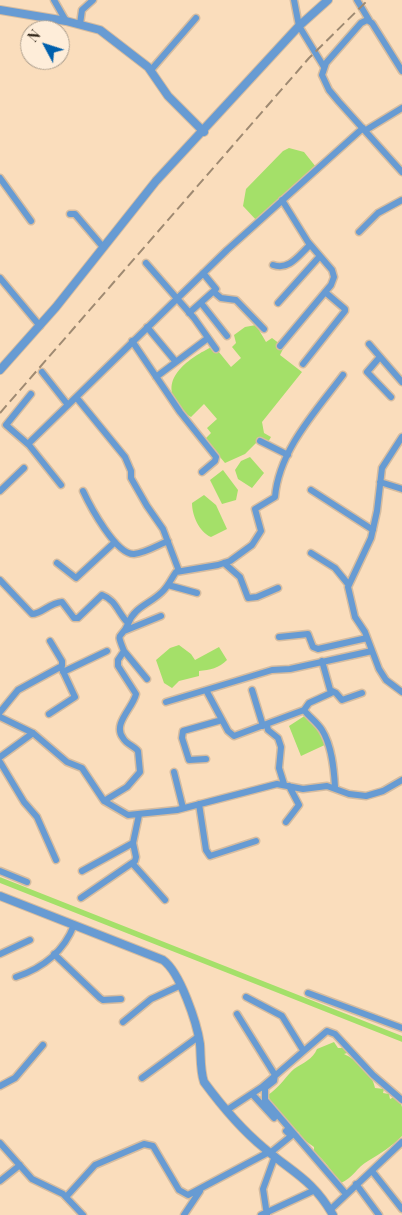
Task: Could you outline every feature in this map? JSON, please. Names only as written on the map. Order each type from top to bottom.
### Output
[{"type":"street","points":[[54,0],[65,20]]},
{"type":"street","points":[[80,24],[82,10],[93,0]]},
{"type":"street","points":[[294,0],[299,26],[324,67]]},
{"type":"street","points":[[0,370],[40,326],[156,181],[204,132],[299,26],[328,0]]},
{"type":"street","points":[[357,0],[402,71]]},
{"type":"street","points":[[0,10],[60,20]]},
{"type":"street","points":[[151,70],[196,18]]},
{"type":"street","points":[[370,20],[361,22],[324,67],[322,75],[330,90],[402,172]]},
{"type":"street","points":[[70,22],[108,36],[151,70],[168,96],[204,132]]},
{"type":"street","points":[[28,445],[177,298],[282,200],[365,129],[402,108]]},
{"type":"street","points":[[0,178],[31,221]]},
{"type":"street","points":[[280,346],[325,292],[333,281],[334,273],[310,245],[282,200]]},
{"type":"street","points":[[359,232],[378,213],[402,200]]},
{"type":"street","points":[[70,214],[75,214],[104,247]]},
{"type":"street","points":[[274,265],[280,268],[286,266],[310,245]]},
{"type":"street","points":[[278,303],[320,256]]},
{"type":"street","points":[[146,263],[190,313],[216,349]]},
{"type":"street","points":[[190,313],[214,292],[216,286],[203,273]]},
{"type":"street","points":[[0,278],[40,326]]},
{"type":"street","points":[[214,292],[221,298],[236,300],[264,330]]},
{"type":"street","points":[[303,364],[346,311],[344,307],[325,292]]},
{"type":"street","points":[[201,303],[227,336]]},
{"type":"street","points":[[147,327],[176,362]]},
{"type":"street","points":[[156,377],[208,338]]},
{"type":"street","points":[[132,342],[180,412],[216,457],[215,461],[202,472]]},
{"type":"street","points":[[369,344],[379,358],[402,382]]},
{"type":"street","points":[[379,358],[367,372],[391,397]]},
{"type":"street","points":[[42,372],[68,405]]},
{"type":"street","points":[[147,679],[124,651],[119,640],[120,632],[128,623],[132,614],[159,595],[178,571],[224,564],[252,545],[259,537],[261,531],[254,509],[275,497],[276,485],[288,456],[309,419],[344,375]]},
{"type":"street","points":[[31,394],[6,425],[47,465],[61,485]]},
{"type":"street","points":[[76,397],[124,457],[131,469],[131,478],[168,540],[178,571]]},
{"type":"street","points":[[348,584],[363,558],[373,530],[384,463],[402,437]]},
{"type":"street","points":[[260,442],[288,456]]},
{"type":"street","points":[[0,491],[24,468]]},
{"type":"street","points":[[380,482],[402,489]]},
{"type":"street","points":[[311,490],[373,530]]},
{"type":"street","points":[[83,491],[115,542],[124,550],[133,554],[168,540]]},
{"type":"street","points":[[57,564],[76,578],[115,542]]},
{"type":"street","points":[[311,553],[335,568],[348,584],[354,617],[367,638],[383,677],[402,692]]},
{"type":"street","points":[[224,564],[240,577],[248,598],[257,597],[278,588]]},
{"type":"street","points":[[0,580],[32,614],[39,613],[48,605],[63,602],[72,615],[78,618],[102,595],[112,600],[121,616],[128,623]]},
{"type":"street","points":[[168,585],[197,593]]},
{"type":"street","points":[[120,632],[161,616]]},
{"type":"street","points":[[279,637],[308,634],[313,647],[318,649],[367,638]]},
{"type":"street","points":[[49,714],[75,696],[62,669],[63,663],[50,641]]},
{"type":"street","points":[[0,712],[18,690],[62,669],[107,651]]},
{"type":"street","points":[[104,800],[128,787],[140,772],[138,751],[123,738],[120,730],[121,721],[133,705],[136,694],[118,666],[118,660],[124,651]]},
{"type":"street","points":[[166,702],[272,670],[290,669],[372,651]]},
{"type":"street","points":[[322,661],[332,691],[342,700],[362,693]]},
{"type":"street","points":[[206,690],[219,721],[232,736],[304,710],[310,703],[332,691]]},
{"type":"street","points":[[252,690],[265,725],[278,738],[281,747],[279,768],[286,785],[299,805],[286,822]]},
{"type":"street","points":[[304,710],[320,727],[326,738],[334,770],[335,787]]},
{"type":"street","points":[[0,717],[33,733],[67,762],[84,770],[104,800],[128,815],[183,808],[240,791],[272,784],[302,789],[335,787],[350,794],[366,796],[382,791],[402,780]]},
{"type":"street","points":[[206,759],[192,762],[188,759],[182,735],[184,730],[219,721]]},
{"type":"street","points":[[0,757],[33,733]]},
{"type":"street","points":[[0,762],[24,802],[37,817],[56,860]]},
{"type":"street","points":[[174,772],[183,808]]},
{"type":"street","points":[[199,804],[206,850],[210,856],[256,841]]},
{"type":"street","points":[[81,898],[136,859],[132,843],[139,815]]},
{"type":"street","points":[[82,871],[132,843]]},
{"type":"street","points":[[132,863],[165,900]]},
{"type":"street","points":[[0,872],[27,882]]},
{"type":"street","points":[[0,896],[163,960],[173,970],[198,1036],[201,1074],[204,1082],[227,1110],[271,1154],[294,1169],[315,1190],[331,1212],[356,1184],[401,1146]]},
{"type":"street","points":[[16,977],[40,967],[69,939],[74,925]]},
{"type":"street","points":[[0,954],[30,940]]},
{"type":"street","points":[[54,954],[100,998],[103,1000],[121,999]]},
{"type":"street","points":[[123,1022],[151,999],[179,986]]},
{"type":"street","points":[[308,993],[402,1028]]},
{"type":"street","points":[[246,997],[282,1016],[303,1050]]},
{"type":"street","points":[[237,1014],[275,1075],[274,1081],[266,1088],[265,1100],[346,1194]]},
{"type":"street","points":[[227,1110],[252,1094],[322,1033],[331,1031],[373,1076],[402,1100]]},
{"type":"street","points":[[142,1078],[198,1036]]},
{"type":"street","points":[[0,1086],[14,1078],[43,1045]]},
{"type":"street","points":[[66,1197],[95,1165],[120,1153],[148,1144],[153,1146],[166,1172],[181,1192],[188,1195],[271,1154],[291,1136],[252,1094]]},
{"type":"street","points":[[0,1143],[37,1182],[57,1190],[83,1215]]},
{"type":"street","points":[[271,1154],[263,1189],[265,1214],[315,1190]]},
{"type":"street","points":[[0,1181],[20,1165]]},
{"type":"street","points":[[372,1171],[402,1209]]},
{"type":"street","points":[[356,1184],[379,1215]]},
{"type":"street","points":[[184,1215],[200,1190]]},
{"type":"shaded area","points":[[289,148],[304,152],[320,172],[293,193],[269,217],[258,222],[243,206],[246,189],[283,151]]},
{"type":"shaded area","points":[[256,325],[266,342],[272,338],[284,347],[280,355],[302,372],[262,422],[264,433],[271,437],[267,444],[258,441],[245,454],[225,463],[205,439],[211,433],[207,428],[217,419],[204,404],[191,417],[187,414],[177,403],[172,393],[172,384],[175,376],[188,361],[214,346],[231,367],[241,358],[232,347],[236,343],[234,335],[245,327]]},
{"type":"shaded area","points":[[250,457],[264,473],[252,488],[238,479],[235,470],[241,461]]},
{"type":"shaded area","points":[[223,470],[238,490],[236,500],[222,504],[210,480]]},
{"type":"shaded area","points":[[204,495],[216,505],[227,529],[211,537],[200,527],[192,508],[192,503]]},
{"type":"shaded area","points":[[179,645],[191,654],[195,660],[219,647],[227,660],[214,668],[199,671],[199,676],[179,681],[172,688],[164,683],[156,660],[170,648]]},
{"type":"shaded area","points":[[306,715],[319,724],[329,743],[301,756],[289,726]]},
{"type":"shaded area","points":[[334,1042],[338,1048],[345,1048],[347,1053],[344,1054],[364,1068],[374,1083],[375,1088],[384,1089],[383,1093],[389,1094],[390,1099],[396,1096],[399,1098],[402,1107],[402,1136],[386,1150],[364,1163],[341,1183],[325,1162],[314,1152],[314,1147],[300,1137],[299,1132],[290,1130],[287,1120],[268,1095],[294,1069],[310,1058],[317,1049]]},
{"type":"waterway","points":[[0,880],[402,1039]]},
{"type":"railway","points":[[0,413],[309,58],[368,0]]}]
